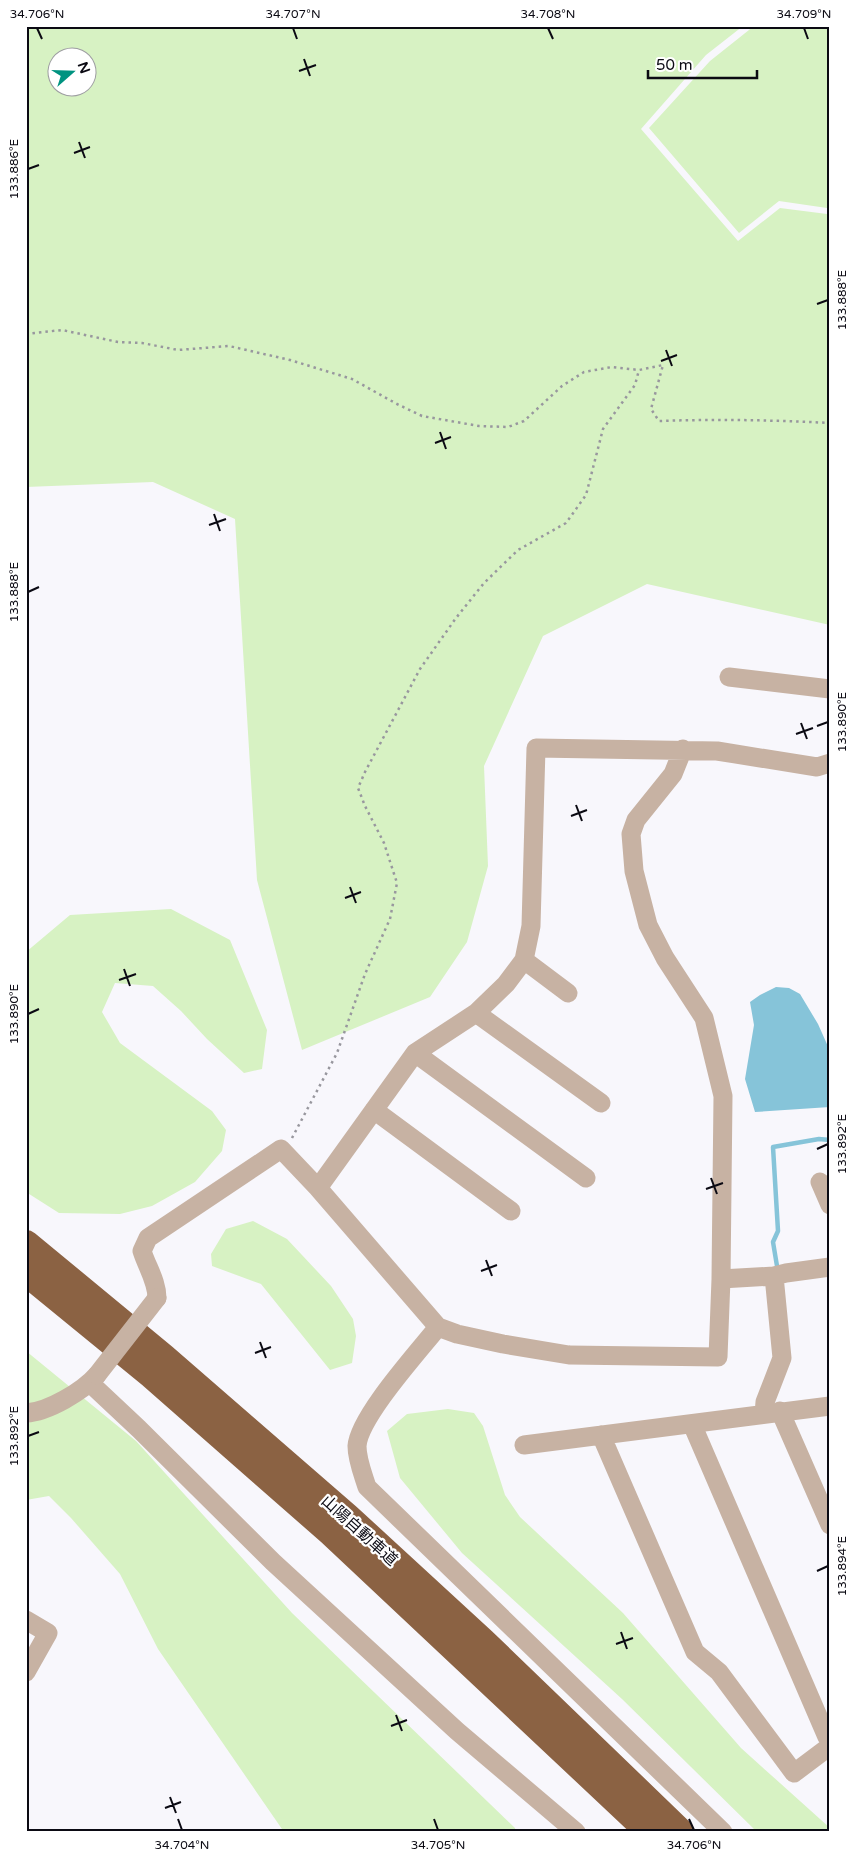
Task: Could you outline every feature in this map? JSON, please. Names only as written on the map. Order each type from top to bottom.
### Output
[{"type":"highway","name":"山陽自動車道","points":[[26,1244],[164,1358],[347,1517],[483,1642],[680,1832]]},
{"type":"highway","name":"山陽自動車道","points":[[26,1272],[152,1375],[332,1533],[650,1832]]},
{"type":"street","points":[[729,677],[830,689]]},
{"type":"street","points":[[318,1188],[415,1053],[476,1013],[506,984],[524,960],[531,926],[536,748],[717,751],[817,767],[830,763]]},
{"type":"street","points":[[26,1413],[55,1404],[93,1379],[157,1298],[157,1287],[146,1265],[142,1251],[148,1238],[281,1149],[318,1188],[438,1327],[457,1334],[484,1340],[569,1355],[718,1357],[721,1279],[723,1096],[704,1018],[665,958],[648,925],[634,871],[631,834],[636,820],[673,774],[683,750]]},
{"type":"street","points":[[524,960],[568,993]]},
{"type":"street","points":[[476,1013],[601,1103]]},
{"type":"street","points":[[415,1053],[586,1178]]},
{"type":"street","points":[[374,1110],[511,1211]]},
{"type":"street","points":[[820,1182],[830,1205]]},
{"type":"street","points":[[721,1279],[774,1276],[829,1263]]},
{"type":"street","points":[[774,1276],[782,1358],[765,1402],[772,1412],[830,1525]]},
{"type":"street","points":[[438,1327],[366,1421],[357,1445],[359,1464],[367,1487],[723,1832]]},
{"type":"street","points":[[93,1379],[139,1429],[274,1562],[457,1731],[576,1832]]},
{"type":"street","points":[[524,1446],[772,1412],[830,1406]]},
{"type":"street","points":[[692,1424],[827,1737],[830,1738]]},
{"type":"street","points":[[601,1435],[695,1652],[719,1672],[794,1773],[830,1746]]},
{"type":"street","points":[[26,1620],[48,1633],[26,1672]]},
{"type":"path","points":[[26,334],[62,330],[118,342],[142,343],[178,350],[229,346],[290,360],[352,379],[396,404],[422,416],[479,426],[508,428],[524,421],[562,386],[584,372],[612,367],[639,370],[664,364],[651,409],[659,421],[779,420],[830,423]]},
{"type":"path","points":[[281,1149],[292,1139],[337,1052],[365,974],[390,919],[397,883],[384,843],[358,788],[365,772],[420,669],[456,618],[484,583],[518,550],[566,523],[586,495],[602,429],[635,385],[639,370]]},
{"type":"green space","points":[[26,26],[743,26],[706,55],[641,129],[738,241],[780,208],[830,213],[830,625],[647,584],[543,636],[484,766],[488,866],[467,942],[430,997],[302,1050],[257,880],[235,519],[153,482],[26,487]]},
{"type":"green space","points":[[754,26],[830,26],[830,207],[779,201],[739,233],[649,128],[710,61]]},
{"type":"green space","points":[[171,909],[230,940],[267,1030],[262,1069],[244,1073],[153,986],[115,983],[102,1012],[120,1043],[212,1111],[226,1130],[222,1151],[195,1182],[152,1206],[120,1214],[59,1213],[26,1192],[26,952],[70,915]]},
{"type":"green space","points":[[253,1221],[287,1239],[331,1286],[353,1319],[356,1336],[352,1363],[330,1370],[261,1284],[212,1266],[211,1254],[226,1229]]},
{"type":"green space","points":[[26,1351],[136,1441],[292,1613],[515,1828],[516,1832],[284,1832],[158,1649],[120,1574],[49,1496],[26,1500]]},
{"type":"green space","points":[[448,1409],[474,1413],[483,1426],[505,1495],[520,1517],[623,1613],[741,1748],[830,1828],[830,1832],[757,1832],[622,1699],[462,1553],[400,1478],[387,1431],[407,1414]]},
{"type":"water","points":[[776,987],[789,988],[800,994],[818,1024],[830,1051],[830,1107],[755,1112],[745,1079],[754,1025],[750,1002]]},
{"type":"waterway","points":[[777,1266],[773,1242],[778,1231],[773,1147],[819,1139],[830,1140]]}]
